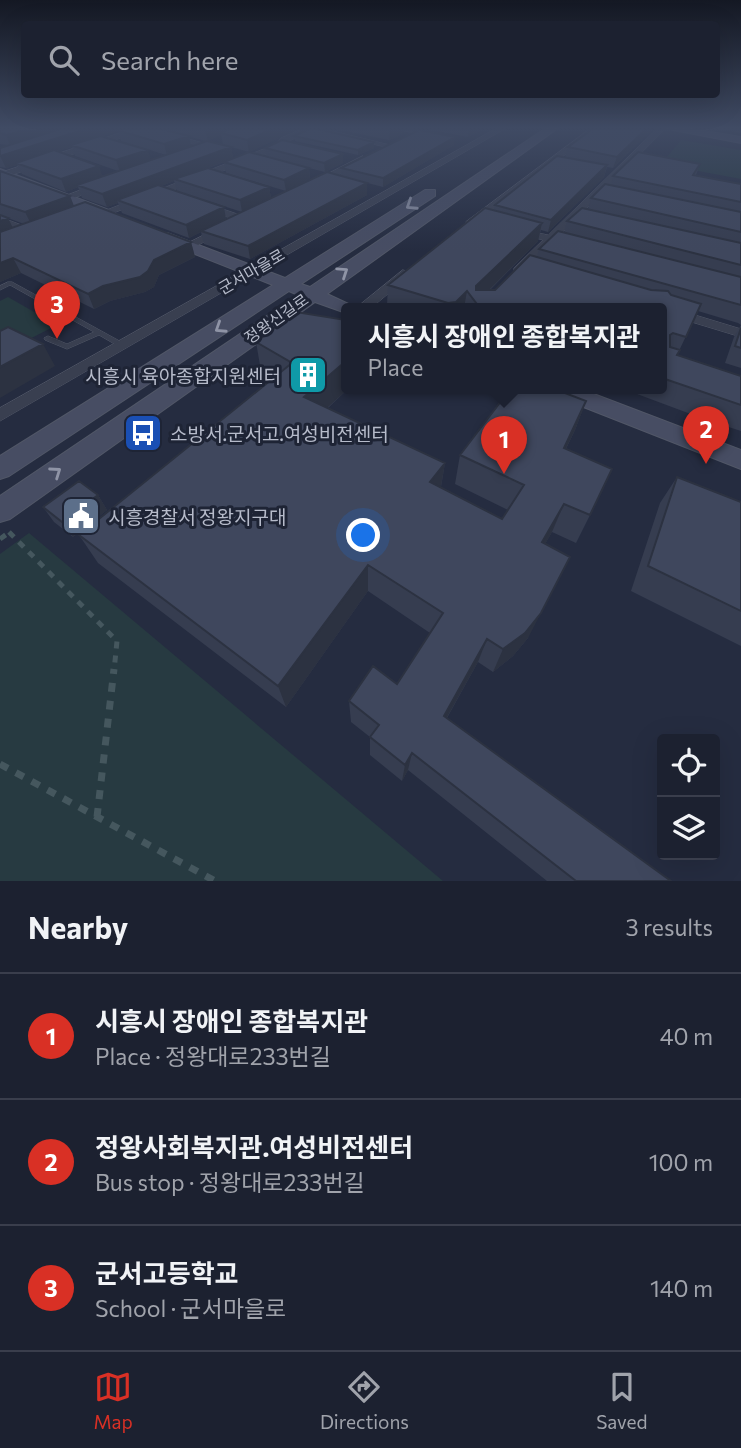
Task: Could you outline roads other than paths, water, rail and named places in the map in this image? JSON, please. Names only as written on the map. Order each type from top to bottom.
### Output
[{"type":"street","points":[[92,212],[159,191],[215,169]]},
{"type":"street","points":[[305,188],[342,169]]},
{"type":"street","name":"군서마을로","points":[[0,415],[430,169]]},
{"type":"street","name":"정왕신길로","points":[[0,470],[466,169]]},
{"type":"street","name":"정왕신길로","points":[[0,511],[493,169]]},
{"type":"street","points":[[456,235],[542,169]]},
{"type":"street","points":[[505,284],[529,269],[551,239],[621,169]]},
{"type":"street","points":[[603,171],[616,174]]},
{"type":"street","points":[[207,172],[233,180]]},
{"type":"street","points":[[1,174],[65,198],[92,212],[128,223]]},
{"type":"street","points":[[312,174],[337,181]]},
{"type":"street","points":[[65,198],[108,182]]},
{"type":"street","points":[[159,191],[183,199]]},
{"type":"street","points":[[374,191],[386,194]]},
{"type":"street","points":[[597,192],[610,195]]},
{"type":"street","points":[[195,203],[242,219]]},
{"type":"street","points":[[188,246],[253,214]]},
{"type":"street","points":[[575,215],[588,218]]},
{"type":"street","points":[[477,219],[489,222]]},
{"type":"street","points":[[0,220],[31,232]]},
{"type":"street","points":[[502,225],[589,249]]},
{"type":"street","points":[[10,240],[43,228]]},
{"type":"street","points":[[152,232],[341,305]]},
{"type":"street","points":[[368,303],[414,267]]},
{"type":"street","points":[[667,311],[741,333]]},
{"type":"street","points":[[571,394],[741,460]]},
{"type":"lane","points":[[0,288],[10,283],[121,344]]},
{"type":"lane","points":[[48,338],[67,347],[99,332]]},
{"type":"place","name":"군서고등학교","points":[[57,339]]},
{"type":"place","name":"시흥시 육아종합지원센터","points":[[308,375]]},
{"type":"place","name":"소방서.군서고.여성비전센터","points":[[143,433]]},
{"type":"place","name":"정왕사회복지관.여성비전센터","points":[[706,464]]},
{"type":"place","name":"시흥시 장애인 종합복지관","points":[[504,474]]},
{"type":"place","name":"시흥경찰서 정왕지구대","points":[[81,516]]}]
